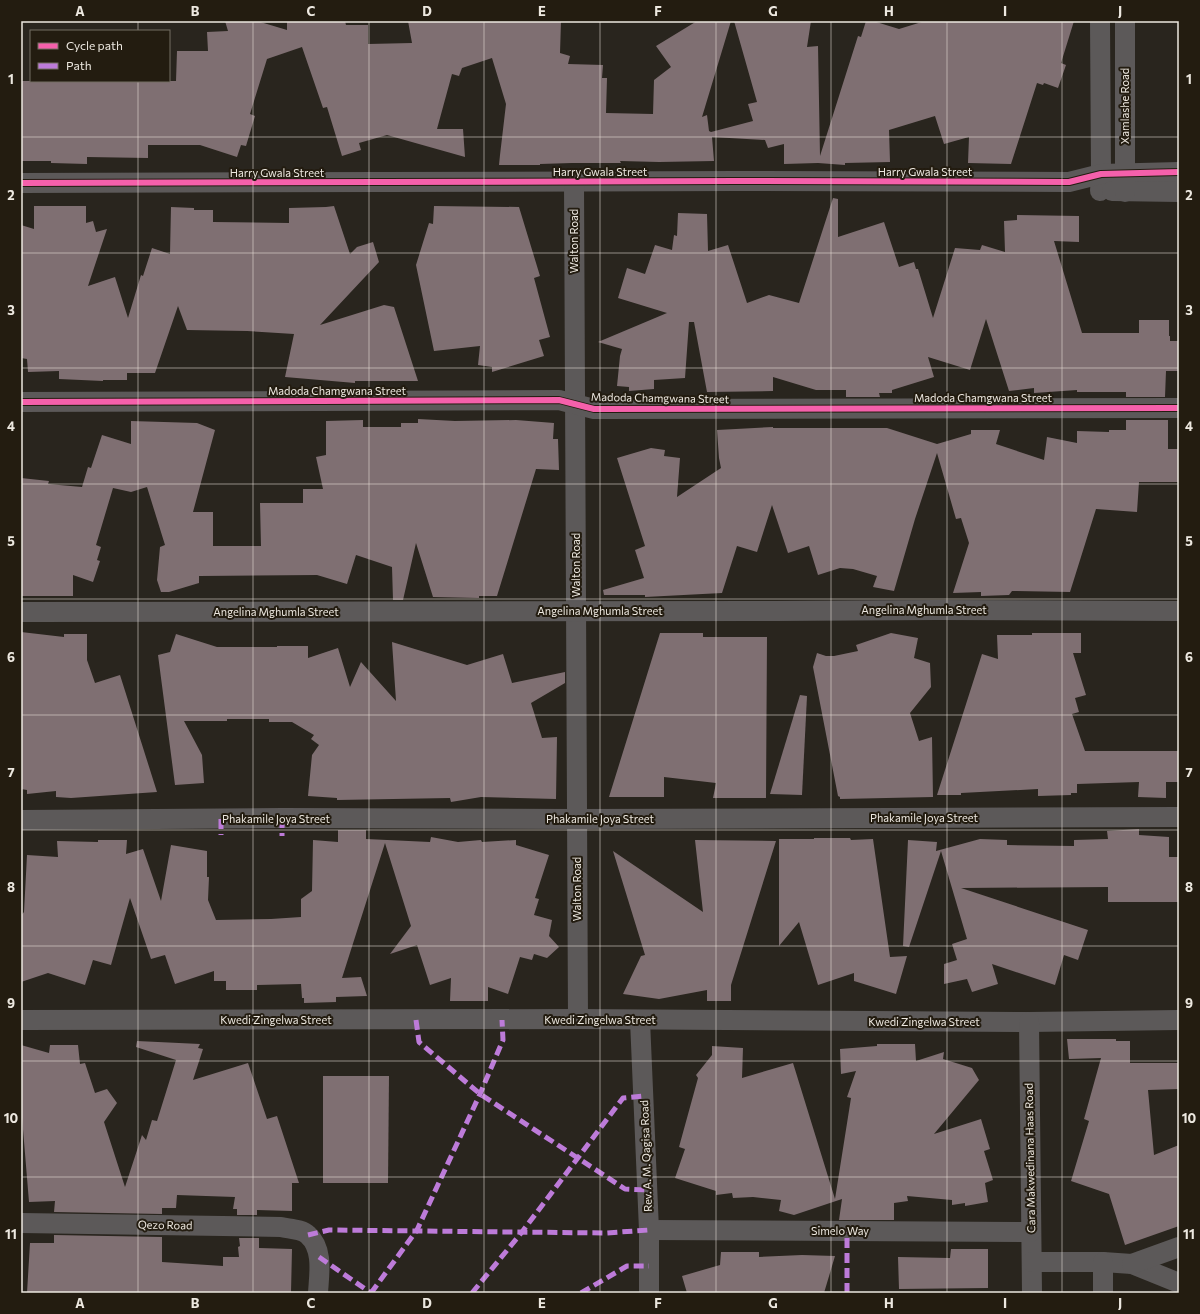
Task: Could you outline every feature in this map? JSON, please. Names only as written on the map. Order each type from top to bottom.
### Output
[{"type":"street","points":[[1100,21],[1101,182]]},
{"type":"street","name":"Xamlashe Road","points":[[1125,21],[1125,182]]},
{"type":"street","name":"Harry Gwala Street","points":[[21,184],[1125,182],[1179,172]]},
{"type":"street","name":"Walton Road","points":[[574,182],[578,1019]]},
{"type":"street","name":"Harry Gwala Street","points":[[1125,182],[1179,192]]},
{"type":"street","name":"Madoda Chamgwana Street","points":[[21,402],[559,400],[594,409],[1179,408]]},
{"type":"street","name":"Angelina Mghumla Street","points":[[21,612],[1179,610]]},
{"type":"street","name":"Phakamile Joya Street","points":[[21,820],[282,818],[577,819],[1179,817]]},
{"type":"street","name":"Kwedi Zingelwa Street","points":[[21,1020],[578,1019],[1028,1022],[1179,1020]]},
{"type":"street","name":"Rev. A. M. Qagisa Road","points":[[640,1020],[649,1230],[649,1293]]},
{"type":"street","name":"Cara Makwedinana Haas Road","points":[[1028,1022],[1032,1293]]},
{"type":"street","name":"Qezo Road","points":[[21,1223],[281,1227],[298,1230],[308,1235],[315,1244],[319,1256],[318,1293]]},
{"type":"street","name":"Simelo Way","points":[[649,1230],[1031,1232]]},
{"type":"street","points":[[1132,1264],[1179,1248]]},
{"type":"street","points":[[1032,1262],[1103,1262],[1132,1264],[1179,1283]]},
{"type":"street","points":[[1103,1262],[1103,1293]]},
{"type":"building","points":[[225,21],[257,21],[287,30],[287,21],[345,21],[346,25],[368,25],[368,44],[412,43],[408,21],[561,21],[560,53],[570,56],[568,64],[603,65],[602,78],[607,78],[606,113],[653,114],[654,80],[671,67],[656,46],[697,21],[731,21],[702,117],[707,115],[709,131],[711,132],[753,121],[748,104],[757,102],[734,21],[811,21],[807,47],[818,46],[820,156],[858,36],[861,37],[866,21],[873,21],[899,29],[925,21],[1074,21],[1061,63],[1066,65],[1058,88],[1044,83],[1043,85],[1037,83],[1011,164],[968,163],[969,137],[944,144],[935,116],[889,130],[890,162],[845,163],[845,165],[818,163],[784,164],[784,144],[768,148],[765,140],[712,137],[714,161],[620,161],[621,163],[499,165],[506,104],[492,58],[462,68],[459,76],[452,74],[437,129],[463,129],[465,157],[387,135],[359,143],[361,150],[342,156],[327,107],[323,108],[302,47],[267,59],[250,114],[255,116],[246,146],[241,145],[237,157],[200,145],[148,145],[148,158],[87,157],[87,164],[51,163],[51,161],[21,161],[21,81],[176,81],[177,51],[208,51],[207,32],[228,31]]},
{"type":"building","points":[[833,198],[838,199],[838,237],[884,222],[899,267],[914,262],[916,269],[918,269],[933,318],[955,248],[980,250],[982,245],[1005,252],[1004,221],[1017,220],[1017,215],[1079,216],[1079,242],[1054,241],[1082,333],[1139,333],[1139,320],[1169,320],[1170,341],[1179,341],[1179,371],[1166,371],[1165,397],[1126,397],[1126,392],[1077,392],[1077,390],[1034,393],[1034,388],[1009,391],[986,319],[970,370],[928,357],[934,377],[892,390],[892,393],[879,393],[880,397],[846,397],[846,390],[816,390],[773,377],[773,391],[707,392],[694,322],[689,322],[685,378],[654,380],[654,389],[629,391],[629,387],[617,386],[622,349],[598,342],[667,313],[618,298],[627,268],[645,274],[655,245],[672,250],[674,235],[677,236],[678,213],[707,214],[708,251],[728,245],[747,303],[769,295],[799,303]]},
{"type":"building","points":[[34,206],[86,206],[86,223],[93,221],[96,232],[107,229],[88,286],[115,277],[128,318],[141,275],[143,276],[152,248],[170,254],[171,207],[194,208],[194,210],[213,210],[213,222],[289,223],[289,208],[334,206],[350,254],[357,247],[373,242],[379,262],[320,325],[384,305],[394,307],[418,381],[355,381],[355,383],[285,377],[294,334],[247,331],[187,330],[178,306],[155,373],[127,373],[127,380],[103,381],[59,379],[59,371],[28,372],[27,359],[21,358],[21,225],[34,229]]},
{"type":"building","points":[[434,206],[519,207],[540,276],[534,278],[550,337],[539,340],[544,356],[492,372],[492,367],[478,365],[480,346],[434,351],[416,265],[429,223],[433,224]]},
{"type":"building","points":[[418,419],[455,421],[516,420],[554,423],[553,439],[558,439],[559,470],[536,469],[497,596],[479,596],[479,598],[433,597],[416,543],[403,600],[393,600],[392,567],[356,555],[347,584],[317,575],[199,576],[199,583],[169,592],[161,592],[157,580],[160,547],[165,545],[147,487],[131,492],[113,488],[96,545],[101,547],[97,560],[100,561],[93,582],[73,575],[73,596],[21,596],[21,478],[49,481],[48,484],[82,487],[88,467],[91,468],[102,435],[131,444],[131,421],[197,423],[215,430],[193,512],[213,512],[213,546],[261,546],[260,503],[303,503],[303,489],[323,489],[316,457],[326,455],[326,421],[363,420],[363,427],[401,427],[401,423],[418,423]]},
{"type":"building","points":[[1126,420],[1168,420],[1168,449],[1179,449],[1179,482],[1139,482],[1137,512],[1096,509],[1070,592],[1012,591],[1009,595],[981,596],[981,592],[953,593],[969,543],[961,518],[956,519],[937,453],[915,519],[894,591],[873,587],[877,576],[853,569],[840,568],[818,575],[809,546],[788,553],[772,505],[757,552],[737,546],[722,593],[645,597],[645,595],[604,595],[603,590],[644,578],[635,550],[645,546],[617,458],[651,448],[665,450],[664,456],[680,458],[677,497],[721,468],[717,430],[773,427],[887,428],[937,444],[971,434],[971,430],[1000,430],[996,444],[1044,460],[1047,437],[1077,443],[1077,431],[1109,432],[1109,430],[1126,430]]},
{"type":"building","points":[[21,632],[64,637],[64,634],[87,634],[87,660],[95,683],[120,675],[157,792],[71,798],[56,797],[56,791],[27,794],[27,790],[21,789]]},
{"type":"building","points":[[660,633],[703,633],[703,637],[767,637],[766,798],[713,798],[716,783],[664,777],[664,797],[609,797]]},
{"type":"building","points":[[891,633],[918,638],[914,658],[930,663],[931,687],[910,713],[919,741],[932,737],[933,797],[840,799],[838,796],[813,667],[817,653],[826,656],[834,656],[858,651],[856,645]]},
{"type":"building","points":[[1032,633],[1081,633],[1081,653],[1073,653],[1086,695],[1075,698],[1079,712],[1072,714],[1085,751],[1179,751],[1179,782],[1166,782],[1166,798],[1138,797],[1139,782],[1077,784],[1077,793],[1071,793],[1071,795],[1038,796],[1038,789],[961,793],[961,795],[937,795],[982,654],[998,659],[997,635],[1032,635]]},
{"type":"building","points":[[176,634],[217,647],[308,646],[308,658],[338,648],[350,687],[361,662],[396,701],[392,642],[467,665],[503,654],[512,683],[565,672],[565,683],[531,703],[542,738],[557,737],[556,799],[481,797],[451,802],[450,798],[337,800],[337,798],[308,796],[312,755],[319,745],[311,739],[314,735],[292,722],[269,722],[269,719],[184,721],[202,755],[204,783],[175,785],[158,655],[170,652]]},
{"type":"building","points":[[800,695],[807,696],[802,795],[770,794]]},
{"type":"building","points":[[1139,829],[1139,835],[1169,837],[1169,857],[1179,857],[1179,902],[1108,902],[1108,887],[961,888],[1088,930],[1078,960],[1064,955],[1055,985],[992,964],[998,984],[972,992],[967,979],[944,984],[944,964],[957,960],[952,944],[967,939],[941,851],[909,947],[903,946],[908,840],[937,842],[936,851],[980,839],[1007,840],[1007,845],[1074,846],[1074,840],[1108,839],[1107,831]]},
{"type":"building","points":[[338,830],[366,830],[366,839],[430,842],[431,837],[458,842],[481,840],[482,842],[516,840],[516,845],[549,855],[535,898],[539,899],[534,915],[552,920],[549,936],[559,947],[547,958],[534,954],[532,960],[520,957],[508,994],[488,987],[488,1001],[450,1001],[451,978],[430,985],[417,945],[390,954],[411,926],[385,843],[342,978],[361,977],[367,996],[336,997],[336,1002],[304,1003],[301,984],[257,985],[257,990],[226,990],[226,981],[214,981],[214,971],[175,984],[165,955],[151,959],[130,898],[111,965],[93,960],[85,985],[48,973],[21,982],[21,916],[24,912],[27,855],[58,857],[57,841],[98,842],[98,840],[127,840],[126,854],[143,849],[161,901],[171,845],[207,851],[207,877],[209,877],[208,900],[216,920],[301,917],[301,899],[312,891],[313,840],[338,842]]},
{"type":"building","points":[[850,838],[851,840],[873,839],[890,957],[907,956],[896,994],[854,981],[854,973],[818,985],[799,922],[779,946],[779,839]]},
{"type":"building","points":[[695,840],[776,841],[731,985],[731,1001],[707,1001],[707,990],[659,999],[623,994],[641,956],[645,955],[613,851],[703,912]]},
{"type":"building","points":[[1067,1039],[1116,1039],[1116,1041],[1130,1041],[1130,1063],[1179,1063],[1179,1089],[1148,1090],[1154,1155],[1179,1145],[1179,1226],[1125,1245],[1109,1194],[1071,1181],[1089,1121],[1084,1119],[1101,1058],[1069,1059]]},
{"type":"building","points":[[137,1041],[200,1044],[198,1048],[203,1049],[193,1080],[248,1063],[267,1119],[277,1116],[299,1183],[292,1183],[292,1211],[257,1210],[257,1215],[237,1215],[237,1209],[233,1209],[235,1197],[177,1195],[176,1208],[162,1208],[162,1214],[54,1212],[55,1201],[29,1202],[21,1105],[21,1045],[49,1053],[50,1045],[78,1045],[80,1064],[85,1063],[95,1093],[107,1089],[117,1103],[104,1122],[125,1187],[142,1135],[146,1140],[152,1120],[157,1121],[176,1060],[136,1047]]},
{"type":"building","points":[[877,1044],[915,1044],[916,1061],[944,1052],[943,1059],[972,1068],[979,1080],[934,1134],[981,1119],[990,1149],[984,1151],[993,1180],[985,1183],[988,1202],[965,1206],[965,1203],[952,1205],[952,1200],[907,1196],[908,1201],[894,1203],[894,1220],[839,1220],[842,1199],[794,1215],[779,1211],[781,1200],[753,1197],[733,1198],[732,1193],[716,1195],[716,1191],[675,1178],[685,1149],[679,1147],[698,1078],[696,1075],[712,1055],[712,1046],[743,1048],[742,1078],[793,1063],[835,1199],[851,1098],[847,1097],[856,1071],[841,1074],[840,1049],[877,1046]]},
{"type":"building","points":[[323,1076],[389,1076],[388,1183],[323,1183]]},
{"type":"building","points":[[54,1235],[162,1237],[162,1262],[223,1266],[223,1257],[239,1257],[239,1238],[259,1238],[259,1248],[292,1249],[291,1293],[27,1293],[30,1243],[54,1243]]},
{"type":"building","points":[[951,1249],[988,1249],[988,1288],[899,1289],[898,1257],[950,1258]]},
{"type":"building","points":[[721,1252],[759,1252],[759,1257],[802,1255],[835,1256],[824,1293],[687,1293],[682,1276],[720,1265]]},
{"type":"marked path","points":[[282,818],[282,836]]},
{"type":"marked path","points":[[221,819],[221,835]]},
{"type":"marked path","points":[[416,1020],[419,1042],[480,1094],[625,1189],[647,1190]]},
{"type":"marked path","points":[[371,1293],[417,1230],[480,1094],[503,1040],[502,1020]]},
{"type":"marked path","points":[[472,1293],[522,1232],[623,1098],[643,1096]]},
{"type":"marked path","points":[[308,1235],[329,1230],[606,1233],[649,1230]]},
{"type":"marked path","points":[[847,1232],[847,1293]]},
{"type":"marked path","points":[[319,1257],[371,1293]]},
{"type":"marked path","points":[[581,1293],[627,1266],[649,1266]]},
{"type":"cycle path","points":[[21,183],[737,181],[1069,182],[1101,174],[1179,172]]},
{"type":"cycle path","points":[[21,402],[559,400],[594,409],[1179,408]]}]
